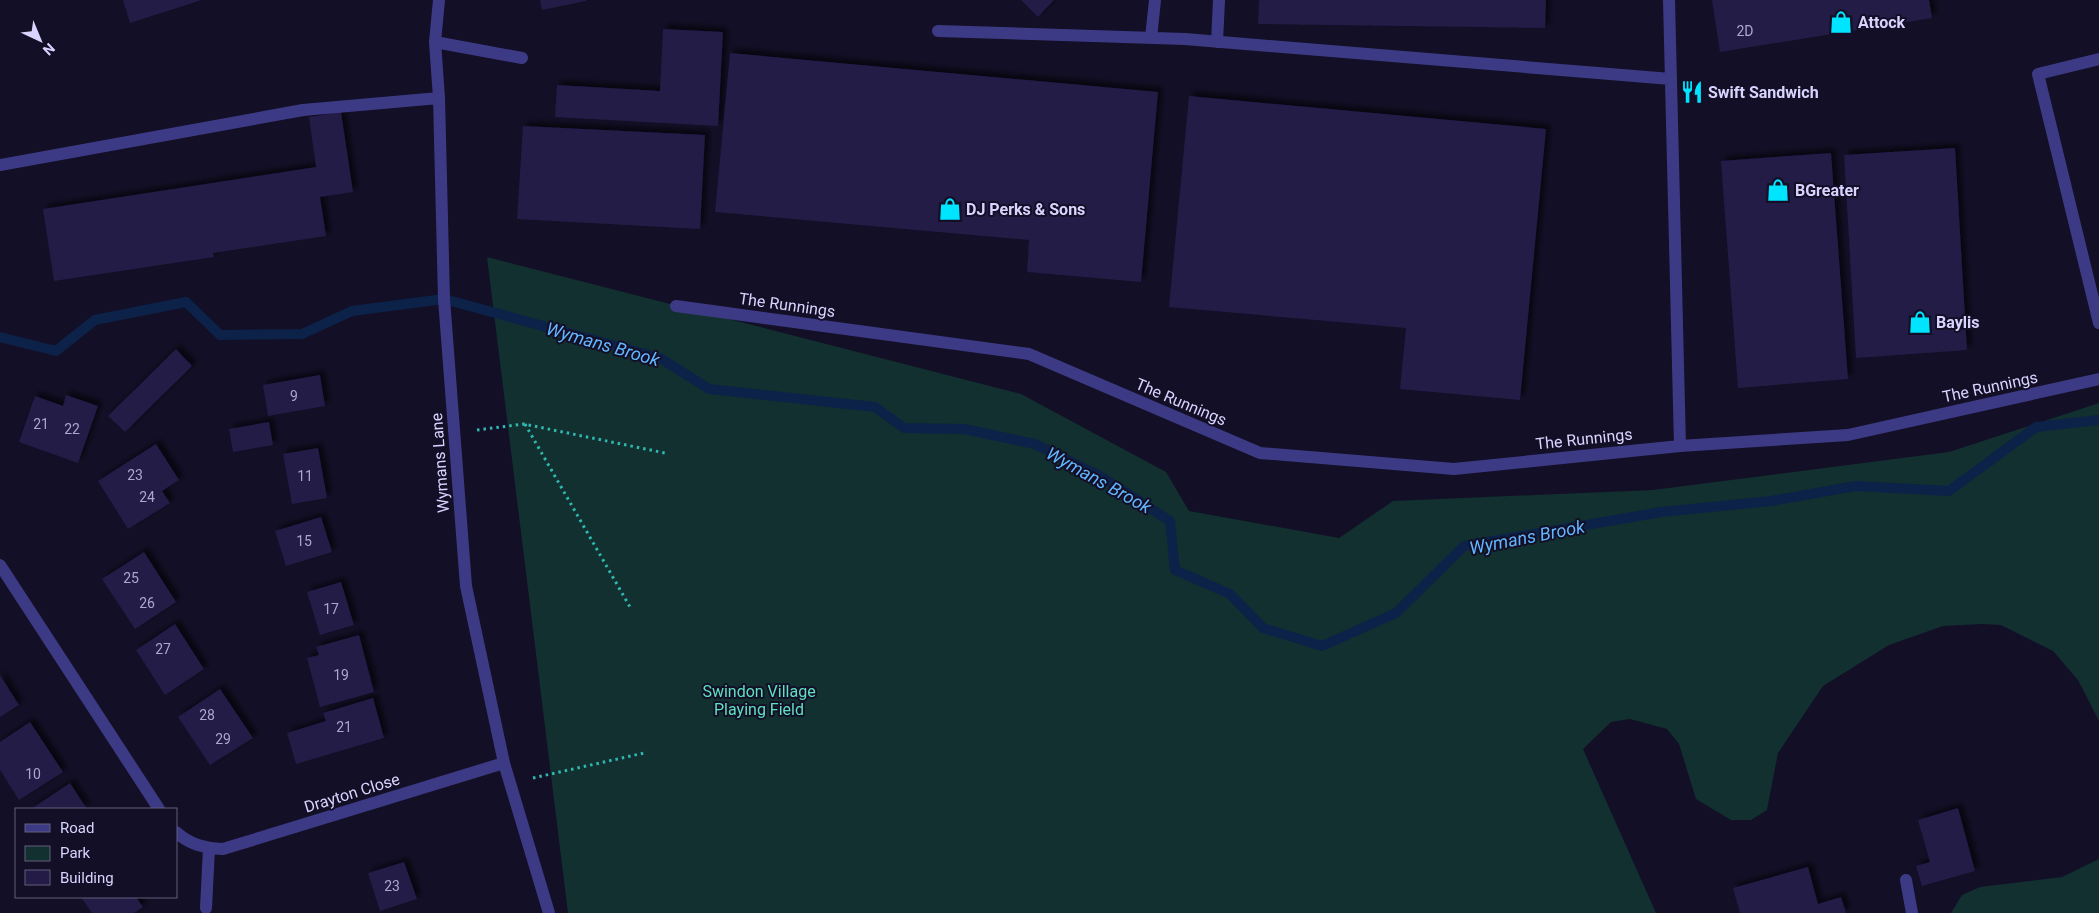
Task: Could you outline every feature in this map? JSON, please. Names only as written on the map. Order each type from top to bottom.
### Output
[{"type":"street","name":"Wymans Lane","points":[[439,0],[435,42],[439,98],[444,299],[466,586],[504,764],[549,913]]},
{"type":"street","points":[[1151,38],[1155,0]]},
{"type":"street","points":[[1217,42],[1219,0]]},
{"type":"street","points":[[1669,0],[1680,446]]},
{"type":"street","points":[[938,31],[1217,42],[1671,79]]},
{"type":"street","points":[[435,42],[522,58]]},
{"type":"street","points":[[2099,59],[2038,74],[2099,323]]},
{"type":"street","points":[[0,165],[303,110],[439,98]]},
{"type":"street","name":"The Runnings","points":[[676,306],[1030,354],[1260,453],[1454,469],[1680,446],[1848,435],[2099,379]]},
{"type":"street","points":[[0,565],[158,808]]},
{"type":"street","name":"Drayton Close","points":[[178,834],[196,845],[223,849],[504,764]]},
{"type":"street","points":[[206,908],[209,848]]},
{"type":"street","points":[[1906,880],[1912,913]]},
{"type":"path","points":[[454,434],[524,424],[665,453]]},
{"type":"path","points":[[524,424],[630,607]]},
{"type":"path","points":[[510,783],[644,753]]},
{"type":"green space","name":"Swindon Village Playing Field","points":[[487,257],[1021,394],[1166,472],[1189,511],[1339,538],[1393,501],[1653,490],[1949,452],[2099,403],[2099,721],[2078,680],[2053,651],[2001,625],[1943,626],[1889,645],[1823,686],[1778,753],[1767,810],[1751,820],[1731,820],[1696,799],[1679,744],[1667,729],[1630,719],[1611,722],[1583,749],[1656,913],[568,913]]},
{"type":"green space","points":[[2099,859],[2099,913],[1951,913],[1962,895],[1980,887],[2062,877]]},
{"type":"building","points":[[123,0],[202,0],[130,23]]},
{"type":"building","points":[[540,0],[586,0],[586,1],[542,10]]},
{"type":"building","points":[[1021,0],[1054,0],[1038,17]]},
{"type":"building","points":[[1259,0],[1546,0],[1545,28],[1258,24]]},
{"type":"building","points":[[1712,0],[1929,0],[1932,18],[1720,52]]},
{"type":"building","points":[[663,29],[723,32],[718,126],[555,117],[557,85],[660,91]]},
{"type":"building","points":[[730,53],[1158,92],[1141,282],[1027,272],[1029,240],[715,212]]},
{"type":"building","points":[[1189,96],[1546,129],[1520,400],[1400,389],[1406,328],[1169,307]]},
{"type":"building","points":[[341,112],[353,192],[320,197],[326,236],[213,253],[214,257],[54,281],[43,209],[316,167],[309,117]]},
{"type":"building","points":[[523,126],[705,135],[700,229],[517,219]]},
{"type":"building","points":[[1955,148],[1967,350],[1856,358],[1844,155]]},
{"type":"building","points":[[1831,153],[1848,379],[1738,388],[1721,161]]},
{"type":"building","points":[[176,349],[192,366],[125,432],[108,416]]},
{"type":"building","points":[[320,375],[325,406],[268,416],[263,385]]},
{"type":"building","points":[[66,395],[98,406],[78,463],[19,442],[35,396],[63,406]]},
{"type":"building","points":[[269,422],[273,445],[233,452],[229,429]]},
{"type":"building","points":[[156,444],[179,480],[162,491],[170,503],[128,529],[98,481]]},
{"type":"building","points":[[318,448],[327,498],[292,504],[283,454]]},
{"type":"building","points":[[321,517],[332,552],[286,566],[275,531]]},
{"type":"building","points":[[144,552],[176,602],[135,629],[102,579]]},
{"type":"building","points":[[341,582],[354,625],[320,635],[307,592]]},
{"type":"building","points":[[175,624],[204,669],[165,695],[136,650]]},
{"type":"building","points":[[359,635],[374,692],[320,707],[307,658],[319,655],[316,647]]},
{"type":"building","points":[[0,675],[19,705],[0,717]]},
{"type":"building","points":[[220,689],[253,738],[210,765],[178,717]]},
{"type":"building","points":[[373,698],[384,738],[296,764],[287,733],[326,721],[323,713]]},
{"type":"building","points":[[30,722],[63,772],[19,800],[0,770],[0,742]]},
{"type":"building","points":[[70,783],[86,808],[32,808]]},
{"type":"building","points":[[1958,808],[1975,871],[1922,886],[1916,866],[1930,862],[1918,820]]},
{"type":"building","points":[[404,862],[417,899],[380,911],[368,873]]},
{"type":"building","points":[[1808,867],[1818,904],[1841,897],[1846,913],[1740,913],[1733,888]]},
{"type":"building","points":[[82,898],[137,898],[143,907],[134,913],[92,913]]},
{"type":"waterway","name":"Wymans Brook","points":[[0,337],[56,351],[95,320],[186,302],[220,335],[302,334],[352,311],[444,299],[660,358],[709,389],[875,407],[904,428],[964,429],[1035,444],[1100,476],[1170,521],[1175,570],[1230,594],[1263,628],[1322,646],[1396,613],[1464,546],[1661,512],[1771,501],[1856,486],[1949,491],[2036,427],[2099,420]]},
{"type":"place","name":"Attock","points":[[1841,22]]},
{"type":"place","name":"Swift Sandwich","points":[[1692,92]]},
{"type":"place","name":"BGreater","points":[[1778,190]]},
{"type":"place","name":"DJ Perks & Sons","points":[[950,209]]},
{"type":"place","name":"Baylis","points":[[1920,322]]}]
